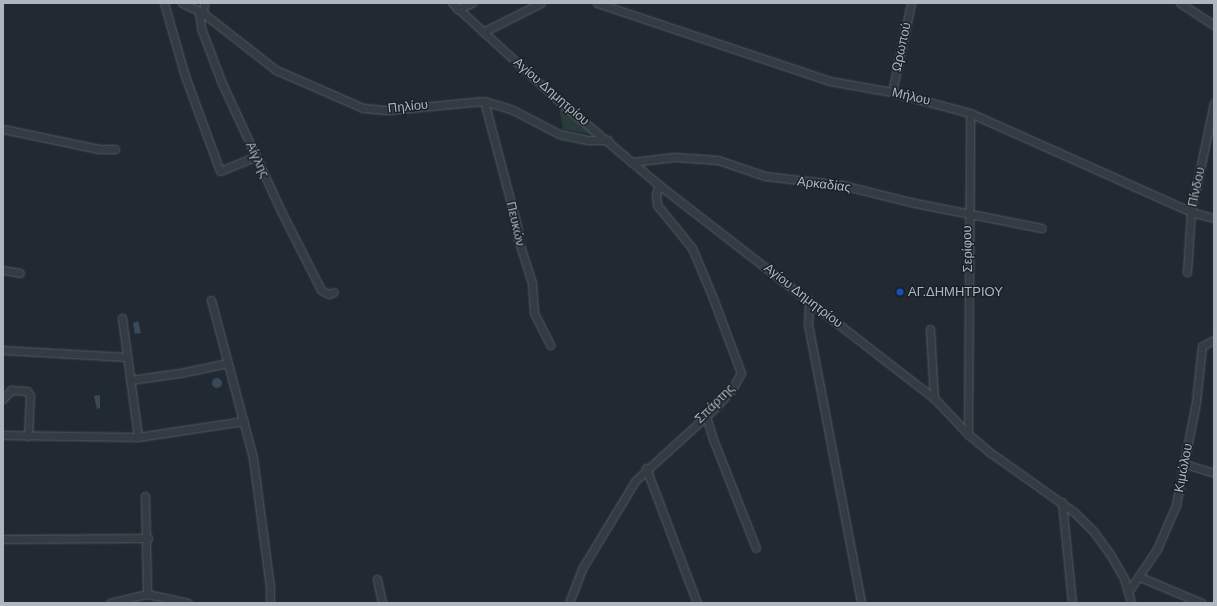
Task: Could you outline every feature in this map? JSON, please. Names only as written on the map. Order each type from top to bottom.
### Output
[{"type":"street","points":[[164,3],[185,76],[220,171],[255,157]]},
{"type":"street","name":"Πηλίου","points":[[182,3],[201,12],[276,70],[363,108],[388,110],[484,101],[511,109],[559,134],[587,140],[608,140]]},
{"type":"street","name":"Αίγλης","points":[[204,3],[201,12],[201,28],[210,54],[255,157],[321,290],[329,294],[334,292]]},
{"type":"street","name":"Αγίου Δημητρίου","points":[[452,3],[558,100],[608,140],[631,162],[659,185],[934,398],[968,434],[1016,472],[1062,502],[1094,532],[1117,566],[1131,603]]},
{"type":"street","points":[[458,9],[472,3]]},
{"type":"street","points":[[483,32],[541,3]]},
{"type":"street","name":"Μήλου","points":[[597,3],[830,81],[892,92],[970,113],[1191,212],[1214,218]]},
{"type":"street","name":"Ωρωπού","points":[[892,92],[911,3]]},
{"type":"street","points":[[1180,3],[1214,25]]},
{"type":"street","name":"Πευκών","points":[[484,101],[517,226],[520,248],[532,283],[534,313],[550,346]]},
{"type":"street","name":"Πίνδου","points":[[1187,272],[1191,212],[1214,103]]},
{"type":"street","name":"Σερίφου","points":[[968,434],[968,212],[970,113]]},
{"type":"street","points":[[3,129],[99,149],[115,150]]},
{"type":"street","name":"Αρκαδίας","points":[[631,162],[647,158],[697,157],[718,160],[766,176],[842,185],[1041,228]]},
{"type":"street","name":"Σπάρτης","points":[[569,603],[583,566],[635,481],[646,468],[706,416],[732,390],[741,373],[714,298],[692,248],[657,204],[656,194],[659,185]]},
{"type":"street","points":[[3,270],[20,273]]},
{"type":"street","points":[[212,300],[244,421],[259,497],[270,603]]},
{"type":"street","points":[[809,300],[808,324],[861,603]]},
{"type":"street","points":[[122,318],[138,437]]},
{"type":"street","points":[[930,329],[934,398]]},
{"type":"street","name":"Κιμώλου","points":[[1128,592],[1140,577],[1157,549],[1176,505],[1196,402],[1202,346],[1214,340]]},
{"type":"street","points":[[3,350],[127,357]]},
{"type":"street","points":[[130,380],[180,373],[228,363]]},
{"type":"street","points":[[3,398],[11,390],[27,392],[30,395],[28,436]]},
{"type":"street","points":[[706,416],[713,439],[756,548]]},
{"type":"street","points":[[3,435],[138,437],[244,421]]},
{"type":"street","points":[[1185,464],[1214,473]]},
{"type":"street","points":[[646,468],[697,603]]},
{"type":"street","points":[[145,496],[148,538],[147,594]]},
{"type":"street","points":[[1062,502],[1072,603]]},
{"type":"street","points":[[3,539],[148,538]]},
{"type":"street","points":[[1140,577],[1202,603]]},
{"type":"street","points":[[377,579],[382,603]]},
{"type":"street","points":[[110,603],[147,594],[168,600],[188,603]]},
{"type":"shaded area","points":[[559,106],[595,135],[563,129]]},
{"type":"water","points":[[138,321],[141,333],[135,334],[133,323]]},
{"type":"water","points":[[217,378],[222,383],[217,388],[212,383]]},
{"type":"water","points":[[100,395],[100,408],[97,409],[94,396]]},
{"type":"place","name":"ΑΓ.ΔΗΜΗΤΡΙΟΥ","points":[[900,292]]}]
